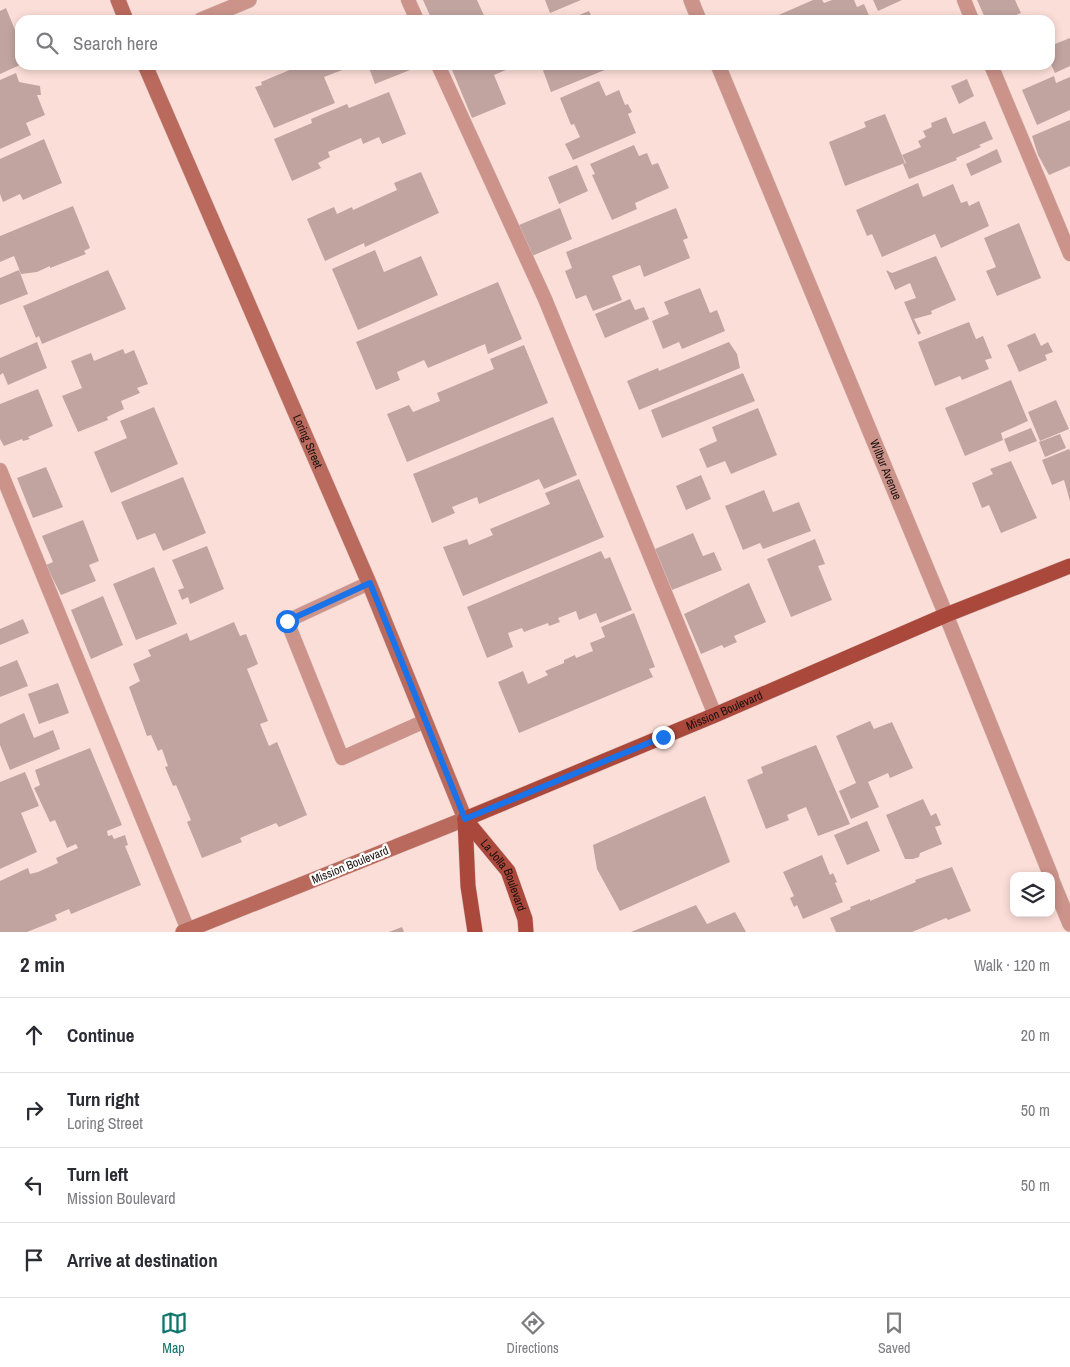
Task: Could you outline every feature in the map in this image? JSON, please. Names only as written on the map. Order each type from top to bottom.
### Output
[{"type":"main road","name":"Mission Boulevard","points":[[465,819],[714,715],[946,614],[1070,566]]},
{"type":"main road","name":"La Jolla Boulevard","points":[[465,819],[468,886],[475,932]]},
{"type":"main road","name":"La Jolla Boulevard","points":[[465,819],[508,871],[525,919],[526,932]]},
{"type":"street","points":[[118,0],[124,15]]},
{"type":"street","points":[[213,15],[249,0]]},
{"type":"street","points":[[691,0],[697,15]]},
{"type":"street","name":"Loring Street","points":[[147,70],[370,583],[465,819]]},
{"type":"street","name":"Wilbur Avenue","points":[[720,70],[946,614],[1049,872]]},
{"type":"street","name":"Mission Boulevard","points":[[185,931],[465,819]]},
{"type":"street","name":"Wilbur Avenue","points":[[1055,887],[1070,924]]},
{"type":"lane","points":[[408,0],[415,15]]},
{"type":"lane","points":[[964,0],[970,15]]},
{"type":"lane","points":[[440,70],[545,299],[714,715]]},
{"type":"lane","points":[[993,70],[1070,254]]},
{"type":"lane","points":[[0,470],[185,931]]},
{"type":"lane","points":[[370,583],[287,621],[342,758],[425,720]]},
{"type":"building","points":[[423,0],[477,0],[484,15],[430,15]]},
{"type":"building","points":[[545,0],[581,0],[550,13]]},
{"type":"building","points":[[813,0],[822,0],[824,3],[832,0],[854,0],[857,7],[864,4],[869,15],[779,15]]},
{"type":"building","points":[[873,0],[902,0],[878,11]]},
{"type":"building","points":[[977,0],[1015,0],[1021,13],[1016,15],[984,15]]},
{"type":"building","points":[[6,8],[15,30],[15,67],[0,74],[0,11]]},
{"type":"building","points":[[589,11],[591,15],[579,15]]},
{"type":"building","points":[[1070,38],[1070,66],[1055,73],[1054,70],[1055,44]]},
{"type":"building","points":[[290,70],[342,70],[324,77],[335,103],[274,128],[255,87],[262,85],[261,82]]},
{"type":"building","points":[[370,70],[410,70],[375,84]]},
{"type":"building","points":[[452,70],[506,70],[494,75],[506,104],[472,118]]},
{"type":"building","points":[[543,70],[605,70],[551,92]]},
{"type":"building","points":[[16,73],[19,82],[40,86],[41,95],[37,95],[45,115],[26,123],[31,135],[0,149],[0,80]]},
{"type":"building","points":[[1054,76],[1056,83],[1070,77],[1070,110],[1037,125],[1022,90]]},
{"type":"building","points":[[967,79],[974,96],[959,104],[951,86]]},
{"type":"building","points":[[599,81],[606,96],[619,90],[625,105],[628,104],[632,112],[628,114],[636,133],[573,160],[565,144],[580,137],[574,124],[571,125],[560,98]]},
{"type":"building","points":[[389,92],[406,134],[382,144],[379,137],[363,144],[361,138],[328,152],[330,157],[318,163],[321,168],[292,181],[274,139],[312,123],[311,119],[347,104],[349,108]]},
{"type":"building","points":[[885,114],[905,163],[845,186],[829,142],[866,127],[864,122]]},
{"type":"building","points":[[946,117],[953,134],[985,121],[993,139],[979,145],[981,147],[956,158],[957,160],[909,179],[903,164],[906,163],[902,155],[921,147],[918,141],[926,137],[923,131],[932,127],[931,123]]},
{"type":"building","points":[[1070,120],[1070,166],[1049,175],[1038,155],[1032,136]]},
{"type":"building","points":[[44,139],[62,183],[23,200],[20,194],[3,202],[0,194],[0,159]]},
{"type":"building","points":[[634,145],[639,156],[647,153],[652,165],[658,163],[669,188],[635,203],[637,209],[612,220],[592,175],[595,174],[590,164]]},
{"type":"building","points":[[997,149],[1002,162],[971,176],[966,164]]},
{"type":"building","points":[[577,165],[588,191],[559,204],[548,177]]},
{"type":"building","points":[[421,172],[439,213],[365,247],[364,243],[325,261],[307,219],[334,207],[337,214],[352,207],[353,210],[397,190],[394,183]]},
{"type":"building","points":[[918,183],[923,197],[953,184],[961,203],[967,201],[969,206],[979,201],[989,226],[941,248],[935,234],[882,257],[872,234],[867,236],[856,210]]},
{"type":"building","points":[[73,206],[90,248],[84,251],[86,254],[37,272],[21,274],[14,256],[0,262],[0,236]]},
{"type":"building","points":[[560,208],[572,239],[532,256],[519,225]]},
{"type":"building","points":[[676,208],[688,238],[683,240],[690,258],[644,277],[640,265],[612,276],[622,300],[593,311],[586,295],[576,299],[565,271],[572,268],[566,252]]},
{"type":"building","points":[[1019,223],[1041,278],[997,296],[986,271],[996,267],[984,238]]},
{"type":"building","points":[[375,250],[384,272],[421,256],[438,295],[358,330],[332,269]]},
{"type":"building","points":[[936,256],[956,300],[931,311],[932,314],[914,319],[921,333],[918,335],[904,302],[916,298],[910,283],[895,290],[886,270],[892,273]]},
{"type":"building","points":[[19,270],[28,294],[0,305],[0,278]]},
{"type":"building","points":[[108,270],[126,309],[42,344],[39,336],[36,338],[23,306]]},
{"type":"building","points":[[498,282],[522,339],[488,354],[485,344],[428,368],[424,360],[397,372],[400,380],[376,390],[356,342]]},
{"type":"building","points":[[700,288],[710,313],[717,310],[725,331],[682,349],[679,342],[663,349],[652,321],[669,314],[664,302]]},
{"type":"building","points":[[630,299],[635,310],[644,307],[649,319],[605,338],[595,314]]},
{"type":"building","points":[[969,322],[976,339],[983,336],[992,358],[985,360],[989,369],[962,380],[960,376],[935,386],[918,342]]},
{"type":"building","points":[[1035,333],[1041,346],[1048,342],[1053,352],[1045,355],[1047,360],[1019,372],[1007,345]]},
{"type":"building","points":[[37,342],[47,368],[8,385],[3,373],[0,375],[0,358]]},
{"type":"building","points":[[729,342],[737,354],[740,368],[639,410],[627,381],[658,368],[659,371]]},
{"type":"building","points":[[524,345],[548,403],[407,462],[387,414],[409,405],[413,412],[440,401],[437,393],[494,369],[490,359]]},
{"type":"building","points":[[123,349],[125,354],[134,350],[148,384],[137,388],[140,393],[121,401],[124,409],[107,417],[108,420],[78,432],[62,396],[82,388],[71,361],[91,353],[94,361]]},
{"type":"building","points":[[743,373],[755,401],[662,438],[651,410]]},
{"type":"building","points":[[1011,380],[1028,421],[1001,433],[1003,440],[965,456],[945,408]]},
{"type":"building","points":[[38,389],[53,426],[28,437],[30,439],[23,441],[22,439],[4,446],[0,439],[0,404]]},
{"type":"building","points":[[1056,400],[1069,429],[1040,441],[1028,412]]},
{"type":"building","points":[[154,407],[178,464],[111,493],[94,452],[127,438],[120,421]]},
{"type":"building","points":[[758,408],[777,455],[731,474],[725,461],[707,468],[699,449],[717,441],[712,427]]},
{"type":"building","points":[[553,417],[577,475],[544,489],[539,479],[479,504],[477,497],[452,507],[455,513],[432,523],[413,474]]},
{"type":"building","points":[[1031,428],[1037,441],[1009,452],[1004,439]]},
{"type":"building","points":[[1060,434],[1066,448],[1045,457],[1039,442]]},
{"type":"building","points":[[1069,449],[1070,501],[1064,480],[1052,485],[1042,460]]},
{"type":"building","points":[[1011,461],[1037,518],[1001,533],[989,505],[982,508],[972,483],[993,474],[990,469]]},
{"type":"building","points":[[46,467],[63,507],[33,518],[17,478]]},
{"type":"building","points":[[701,475],[711,499],[686,510],[676,486]]},
{"type":"building","points":[[183,477],[206,533],[163,551],[155,533],[137,540],[121,502]]},
{"type":"building","points":[[579,479],[604,537],[463,596],[443,547],[467,539],[469,545],[493,535],[490,529],[550,504],[545,493]]},
{"type":"building","points":[[764,490],[773,512],[799,502],[811,531],[763,549],[760,543],[743,550],[725,506]]},
{"type":"building","points":[[83,520],[99,561],[89,565],[96,581],[61,595],[46,565],[53,562],[42,536]]},
{"type":"building","points":[[693,533],[703,556],[714,552],[722,570],[672,590],[655,549]]},
{"type":"building","points":[[815,539],[825,564],[818,566],[832,600],[791,617],[767,559]]},
{"type":"building","points":[[207,546],[224,589],[190,604],[188,597],[182,600],[178,590],[184,588],[172,560]]},
{"type":"building","points":[[601,551],[605,559],[610,557],[632,610],[600,623],[596,613],[579,620],[576,611],[558,618],[560,622],[549,626],[548,623],[524,632],[522,628],[508,633],[513,647],[487,658],[467,607]]},
{"type":"building","points":[[154,567],[177,624],[136,640],[113,584]]},
{"type":"building","points":[[749,583],[766,622],[734,636],[737,642],[724,648],[722,645],[701,654],[684,614]]},
{"type":"building","points":[[103,596],[123,645],[91,659],[71,610]]},
{"type":"building","points":[[634,613],[655,667],[649,669],[653,677],[519,733],[498,682],[523,671],[528,684],[548,675],[545,671],[564,663],[564,660],[575,655],[576,658],[593,651],[590,643],[605,637],[601,627]]},
{"type":"building","points":[[23,619],[29,633],[0,645],[0,629]]},
{"type":"building","points":[[234,622],[240,636],[246,634],[258,664],[247,669],[268,721],[260,724],[269,746],[277,742],[307,815],[279,827],[276,823],[240,838],[242,842],[202,858],[187,822],[191,820],[176,785],[173,786],[165,767],[168,766],[162,749],[158,751],[151,735],[147,736],[129,687],[140,681],[133,664],[151,656],[148,650],[187,633],[190,641]]},
{"type":"building","points":[[17,660],[28,686],[0,697],[0,667]]},
{"type":"building","points":[[58,683],[69,713],[39,724],[28,694]]},
{"type":"building","points":[[24,713],[34,738],[53,730],[60,749],[10,770],[0,745],[0,724]]},
{"type":"building","points":[[870,721],[874,729],[892,722],[913,768],[890,778],[888,773],[868,782],[879,807],[851,819],[839,791],[856,783],[836,736]]},
{"type":"building","points":[[816,745],[850,824],[818,836],[806,807],[787,815],[789,820],[766,829],[747,780],[763,773],[761,767]]},
{"type":"building","points":[[90,748],[122,825],[107,831],[108,836],[112,835],[114,839],[125,835],[128,845],[125,846],[141,885],[71,914],[69,909],[55,915],[57,920],[27,932],[0,932],[0,881],[28,868],[30,874],[38,872],[58,863],[56,858],[78,848],[76,844],[67,848],[55,820],[50,822],[34,788],[40,785],[35,770]]},
{"type":"building","points":[[25,772],[39,806],[21,813],[37,852],[0,869],[0,782]]},
{"type":"building","points":[[705,796],[730,862],[620,911],[597,869],[593,845]]},
{"type":"building","points":[[923,799],[931,816],[936,813],[941,825],[935,827],[942,844],[920,853],[919,857],[905,859],[886,815]]},
{"type":"building","points":[[867,821],[880,851],[847,865],[834,835]]},
{"type":"building","points":[[822,855],[830,875],[833,873],[843,902],[803,919],[797,905],[794,907],[790,898],[794,896],[783,872]]},
{"type":"building","points":[[952,867],[971,911],[948,920],[946,918],[912,932],[836,932],[830,918],[851,909],[850,907],[870,899],[870,901],[916,882],[915,880]]},
{"type":"building","points":[[696,905],[707,924],[735,912],[746,932],[631,932]]},
{"type":"building","points":[[402,927],[404,932],[389,932]]},
{"type":"route","points":[[287,621],[370,583],[465,819],[663,737]]}]
